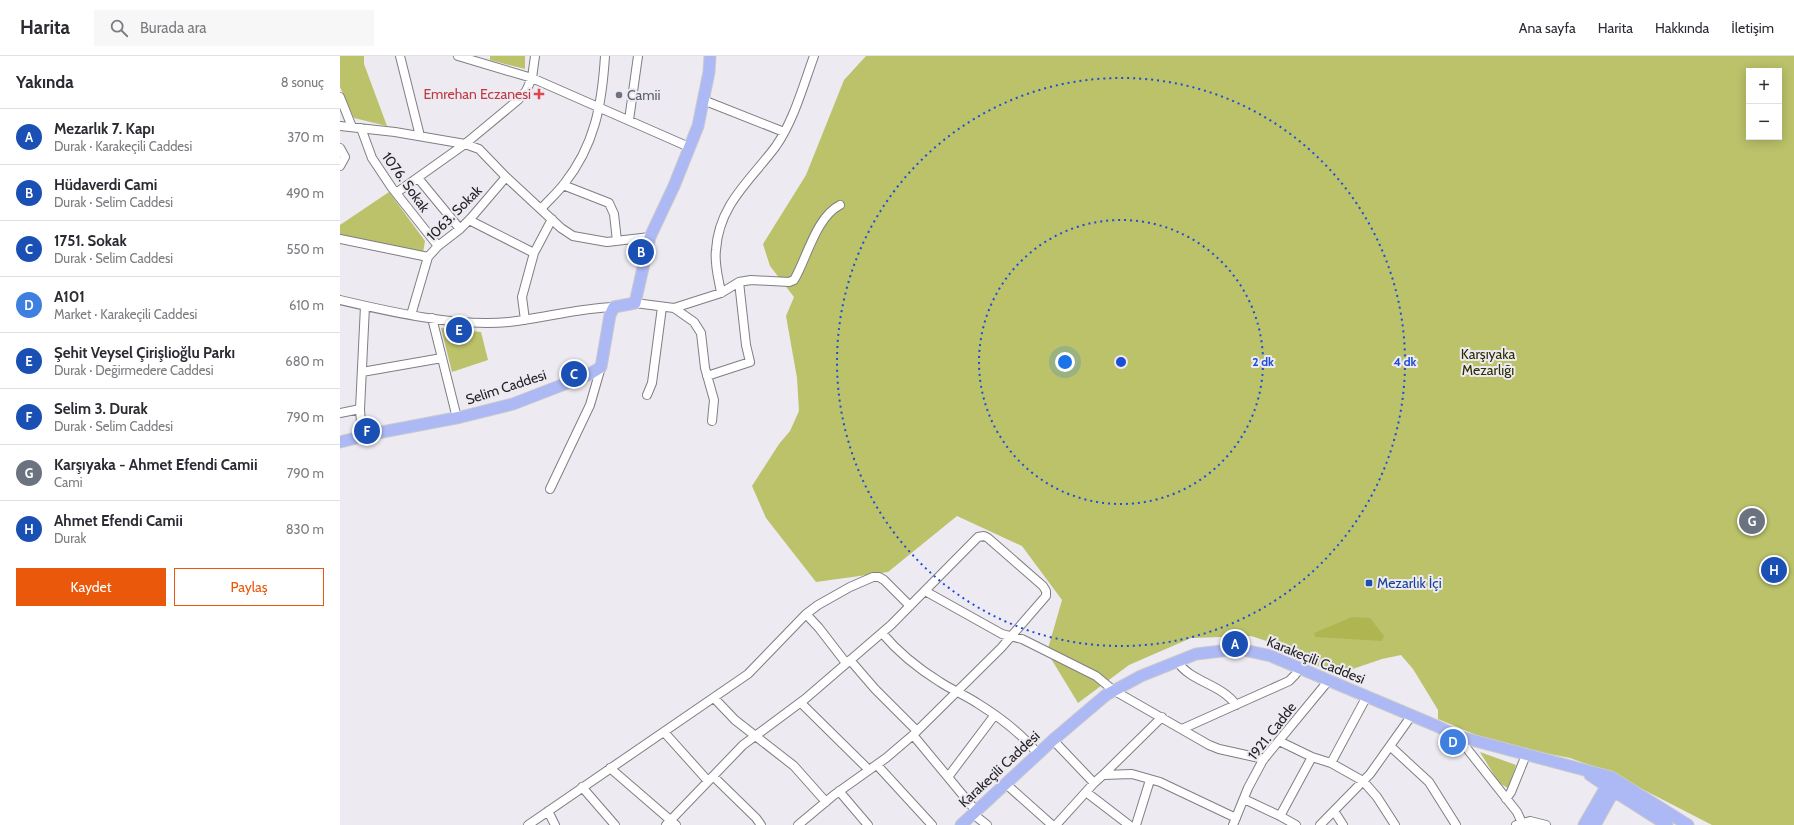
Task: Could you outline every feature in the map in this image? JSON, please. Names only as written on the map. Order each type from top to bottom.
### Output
[{"type":"main road","points":[[601,367],[610,315],[614,307],[635,303],[650,237],[698,126],[709,72],[710,56]]},
{"type":"main road","name":"Selim Caddesi","points":[[340,442],[457,418],[513,404],[588,375],[601,367]]},
{"type":"main road","name":"Karakeçili Caddesi","points":[[961,825],[1053,740],[1113,690],[1196,654],[1239,649],[1271,656],[1412,715],[1457,736],[1587,772],[1688,825]]},
{"type":"main road","points":[[1584,825],[1612,784]]},
{"type":"main road","points":[[1595,825],[1612,784]]},
{"type":"main road","name":"Karakeçili Caddesi","points":[[1612,784],[1667,825]]},
{"type":"street","points":[[400,56],[420,136]]},
{"type":"street","points":[[458,56],[532,78],[689,147]]},
{"type":"street","points":[[396,193],[466,144],[518,100],[526,91],[532,78],[535,56]]},
{"type":"street","points":[[541,208],[563,185],[574,170],[588,144],[597,119],[598,107],[603,87],[605,56]]},
{"type":"street","points":[[629,120],[638,56]]},
{"type":"street","points":[[721,293],[715,251],[723,217],[740,189],[776,146],[784,132],[804,86],[814,56]]},
{"type":"street","name":"1076. Sokak","points":[[340,97],[372,158],[396,193],[438,246]]},
{"type":"street","points":[[703,100],[784,132]]},
{"type":"street","points":[[340,126],[420,136],[466,144],[479,149],[506,177],[561,228],[573,236],[607,242],[650,237]]},
{"type":"street","points":[[340,148],[345,157],[340,166]]},
{"type":"street","name":"1063. Sokak","points":[[411,315],[428,257],[438,246],[469,220],[506,177]]},
{"type":"street","points":[[418,178],[460,229]]},
{"type":"street","points":[[563,185],[609,203],[614,214],[617,241]]},
{"type":"street","points":[[635,303],[674,308],[721,293],[739,282],[751,280],[789,282],[794,280],[814,238],[834,208],[840,205]]},
{"type":"street","points":[[525,320],[522,297],[534,253],[552,219]]},
{"type":"street","points":[[469,220],[534,253]]},
{"type":"street","points":[[340,240],[428,257]]},
{"type":"street","points":[[707,376],[750,362],[746,345],[739,282]]},
{"type":"street","points":[[340,300],[411,315],[472,323],[508,322],[593,308],[614,307]]},
{"type":"street","points":[[362,437],[360,409],[365,306]]},
{"type":"street","points":[[647,395],[653,377],[662,307]]},
{"type":"street","points":[[674,308],[694,322],[701,333],[707,376],[714,400],[712,421]]},
{"type":"street","points":[[432,318],[457,418]]},
{"type":"street","points":[[362,372],[442,358]]},
{"type":"street","points":[[550,489],[590,405],[601,367]]},
{"type":"street","points":[[340,413],[360,409]]},
{"type":"street","points":[[610,768],[671,824],[710,779],[743,745],[801,703],[882,633],[925,592],[978,537],[986,537],[1046,591],[1046,596],[1012,636],[915,733],[877,765],[839,791],[798,825]]},
{"type":"street","points":[[528,825],[748,674],[806,614],[830,597],[876,577],[884,580],[910,606]]},
{"type":"street","points":[[925,592],[1002,634],[1012,636],[1096,676],[1113,690],[1209,745],[1219,749],[1264,759]]},
{"type":"street","points":[[806,614],[848,662],[876,689],[915,733],[974,813],[987,825]]},
{"type":"street","points":[[882,633],[894,647],[924,671],[957,692],[978,703],[1028,742],[1038,754]]},
{"type":"street","points":[[1177,661],[1187,672],[1229,697],[1236,705]]},
{"type":"street","points":[[1182,729],[1289,681],[1300,668]]},
{"type":"street","name":"1921. Cadde","points":[[1234,821],[1264,759],[1329,680]]},
{"type":"street","points":[[1331,762],[1367,696]]},
{"type":"street","points":[[714,698],[732,717],[755,737],[794,766],[826,802]]},
{"type":"street","points":[[801,703],[869,770]]},
{"type":"street","points":[[1320,825],[1363,781],[1412,715]]},
{"type":"street","points":[[948,778],[994,716]]},
{"type":"street","points":[[1056,825],[1094,783],[1162,717]]},
{"type":"street","points":[[664,732],[710,779],[756,818],[761,825]]},
{"type":"street","points":[[1457,736],[1517,812],[1521,824],[1536,821],[1546,825]]},
{"type":"street","points":[[1053,740],[1094,783]]},
{"type":"street","points":[[1279,741],[1312,757],[1331,762],[1363,781],[1378,797],[1395,825]]},
{"type":"street","points":[[1390,746],[1429,782],[1456,825]]},
{"type":"street","points":[[1506,799],[1511,792],[1526,755]]},
{"type":"street","points":[[1280,816],[1312,757]]},
{"type":"street","points":[[877,765],[932,825]]},
{"type":"street","points":[[1103,775],[1132,774],[1166,785],[1234,821]]},
{"type":"street","points":[[1136,825],[1150,780]]},
{"type":"street","points":[[1006,784],[1052,825]]},
{"type":"street","points":[[582,787],[615,825]]},
{"type":"street","points":[[839,791],[868,825]]},
{"type":"street","points":[[1086,792],[1129,825]]},
{"type":"street","points":[[1244,799],[1296,825]]},
{"type":"street","points":[[548,811],[555,825]]},
{"type":"street","points":[[1334,812],[1343,825]]},
{"type":"green space","points":[[340,56],[364,56],[364,64],[387,126],[354,118],[340,87]]},
{"type":"green space","points":[[490,56],[525,56],[525,69],[490,60]]},
{"type":"green space","name":"Karşıyaka Mezarlığı","points":[[866,56],[1794,56],[1794,825],[1712,825],[1609,772],[1570,758],[1529,750],[1481,737],[1438,719],[1438,710],[1413,669],[1401,655],[1382,659],[1338,674],[1305,661],[1298,651],[1251,636],[1191,638],[1129,665],[1078,703],[1047,652],[1062,600],[1022,546],[957,516],[888,572],[816,582],[766,518],[752,486],[779,444],[790,431],[799,411],[797,378],[786,316],[794,297],[770,266],[763,244],[806,175],[844,80]]},
{"type":"green space","points":[[389,192],[425,241],[423,253],[340,234],[340,225]]},
{"type":"green space","points":[[441,328],[481,332],[488,360],[452,372]]},
{"type":"green space","points":[[1352,617],[1370,618],[1384,636],[1382,641],[1315,637],[1314,633]]},
{"type":"green space","points":[[1480,752],[1516,765],[1508,788],[1499,783]]},
{"type":"place","name":"Emrehan Eczanesi","points":[[539,94]]},
{"type":"place","name":"Camii","points":[[619,95]]},
{"type":"place","name":"Hüdaverdi Cami","points":[[641,252]]},
{"type":"place","name":"Şehit Veysel Çirişlioğlu Parkı","points":[[459,330]]},
{"type":"place","name":"1751. Sokak","points":[[574,374]]},
{"type":"place","name":"Selim 3. Durak","points":[[367,431]]},
{"type":"place","name":"Karşıyaka - Ahmet Efendi Camii","points":[[1752,521]]},
{"type":"place","name":"Ahmet Efendi Camii","points":[[1774,570]]},
{"type":"place","name":"Mezarlık İçi","points":[[1369,583]]},
{"type":"place","name":"Mezarlık 7. Kapı","points":[[1235,644]]},
{"type":"place","name":"A101","points":[[1453,742]]}]
